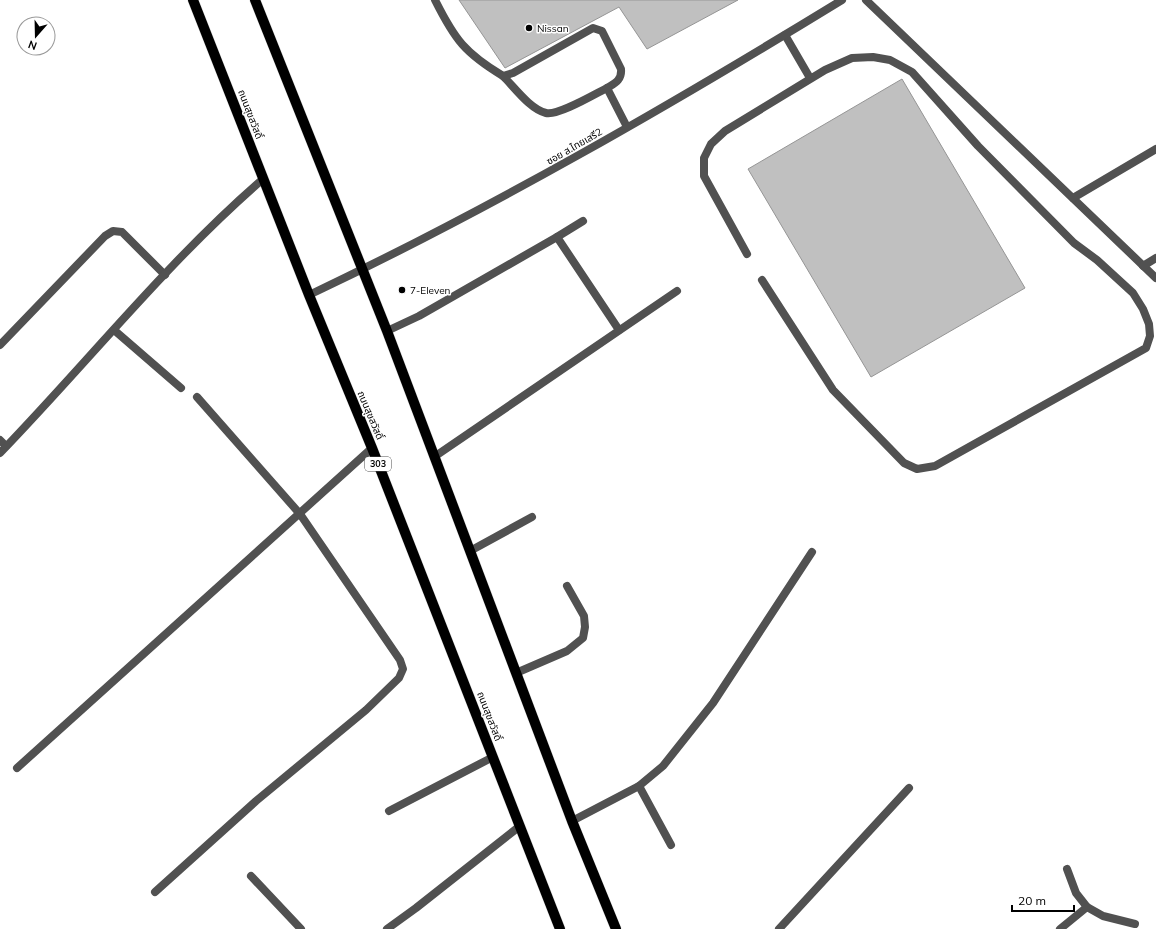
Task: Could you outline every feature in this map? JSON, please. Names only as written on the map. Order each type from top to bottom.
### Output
[{"type":"main road","name":"ถนนสุขสวัสดิ์","points":[[193,0],[309,295],[372,448],[560,929]]},
{"type":"main road","points":[[255,0],[363,269],[572,821],[616,929]]},
{"type":"street","points":[[435,0],[453,35],[464,48],[504,76],[538,110],[548,114],[557,112],[607,88],[622,75],[621,69],[602,31],[593,28],[513,73],[504,76]]},
{"type":"street","name":"ซอย ส.ไทยเสรี2","points":[[309,295],[363,269],[545,174],[785,35],[842,0]]},
{"type":"street","points":[[866,0],[1156,278]]},
{"type":"street","points":[[785,35],[810,78]]},
{"type":"street","points":[[746,254],[704,176],[704,158],[711,144],[725,131],[810,78],[852,58],[874,57],[890,60],[912,72],[978,146],[1074,243],[1097,260],[1133,293],[1143,309],[1150,336],[1146,348],[935,466],[917,469],[904,463],[833,390],[762,280]]},
{"type":"street","points":[[607,88],[627,126]]},
{"type":"street","points":[[1073,198],[1156,149]]},
{"type":"street","points":[[0,453],[165,275],[231,207],[263,179]]},
{"type":"street","points":[[387,331],[419,316],[583,221]]},
{"type":"street","points":[[0,345],[105,236],[113,231],[122,232],[165,275]]},
{"type":"street","points":[[557,237],[619,330]]},
{"type":"street","points":[[1143,266],[1156,258]]},
{"type":"street","points":[[434,457],[677,291]]},
{"type":"street","points":[[114,330],[181,388]]},
{"type":"street","points":[[155,892],[256,801],[366,710],[399,678],[403,669],[400,660],[300,514],[197,397]]},
{"type":"street","points":[[0,440],[6,446]]},
{"type":"street","points":[[17,768],[372,448]]},
{"type":"street","points":[[470,551],[532,517]]},
{"type":"street","points":[[572,821],[639,786],[663,766],[713,703],[812,552]]},
{"type":"street","points":[[516,673],[567,651],[583,638],[585,628],[584,616],[567,586]]},
{"type":"street","points":[[389,811],[493,757]]},
{"type":"street","points":[[639,786],[671,845]]},
{"type":"street","points":[[779,929],[909,788]]},
{"type":"street","points":[[387,929],[520,826]]},
{"type":"street","points":[[1067,869],[1076,893],[1087,907],[1103,916],[1135,924]]},
{"type":"street","points":[[251,876],[301,929]]},
{"type":"street","points":[[1060,929],[1087,907]]},
{"type":"building","name":"Nissan","points":[[459,0],[738,0],[647,49],[619,7],[505,68]]},
{"type":"building","points":[[902,79],[1025,288],[871,377],[748,169]]},
{"type":"place","name":"Nissan","points":[[529,28]]},
{"type":"place","name":"7-Eleven","points":[[402,290]]}]
